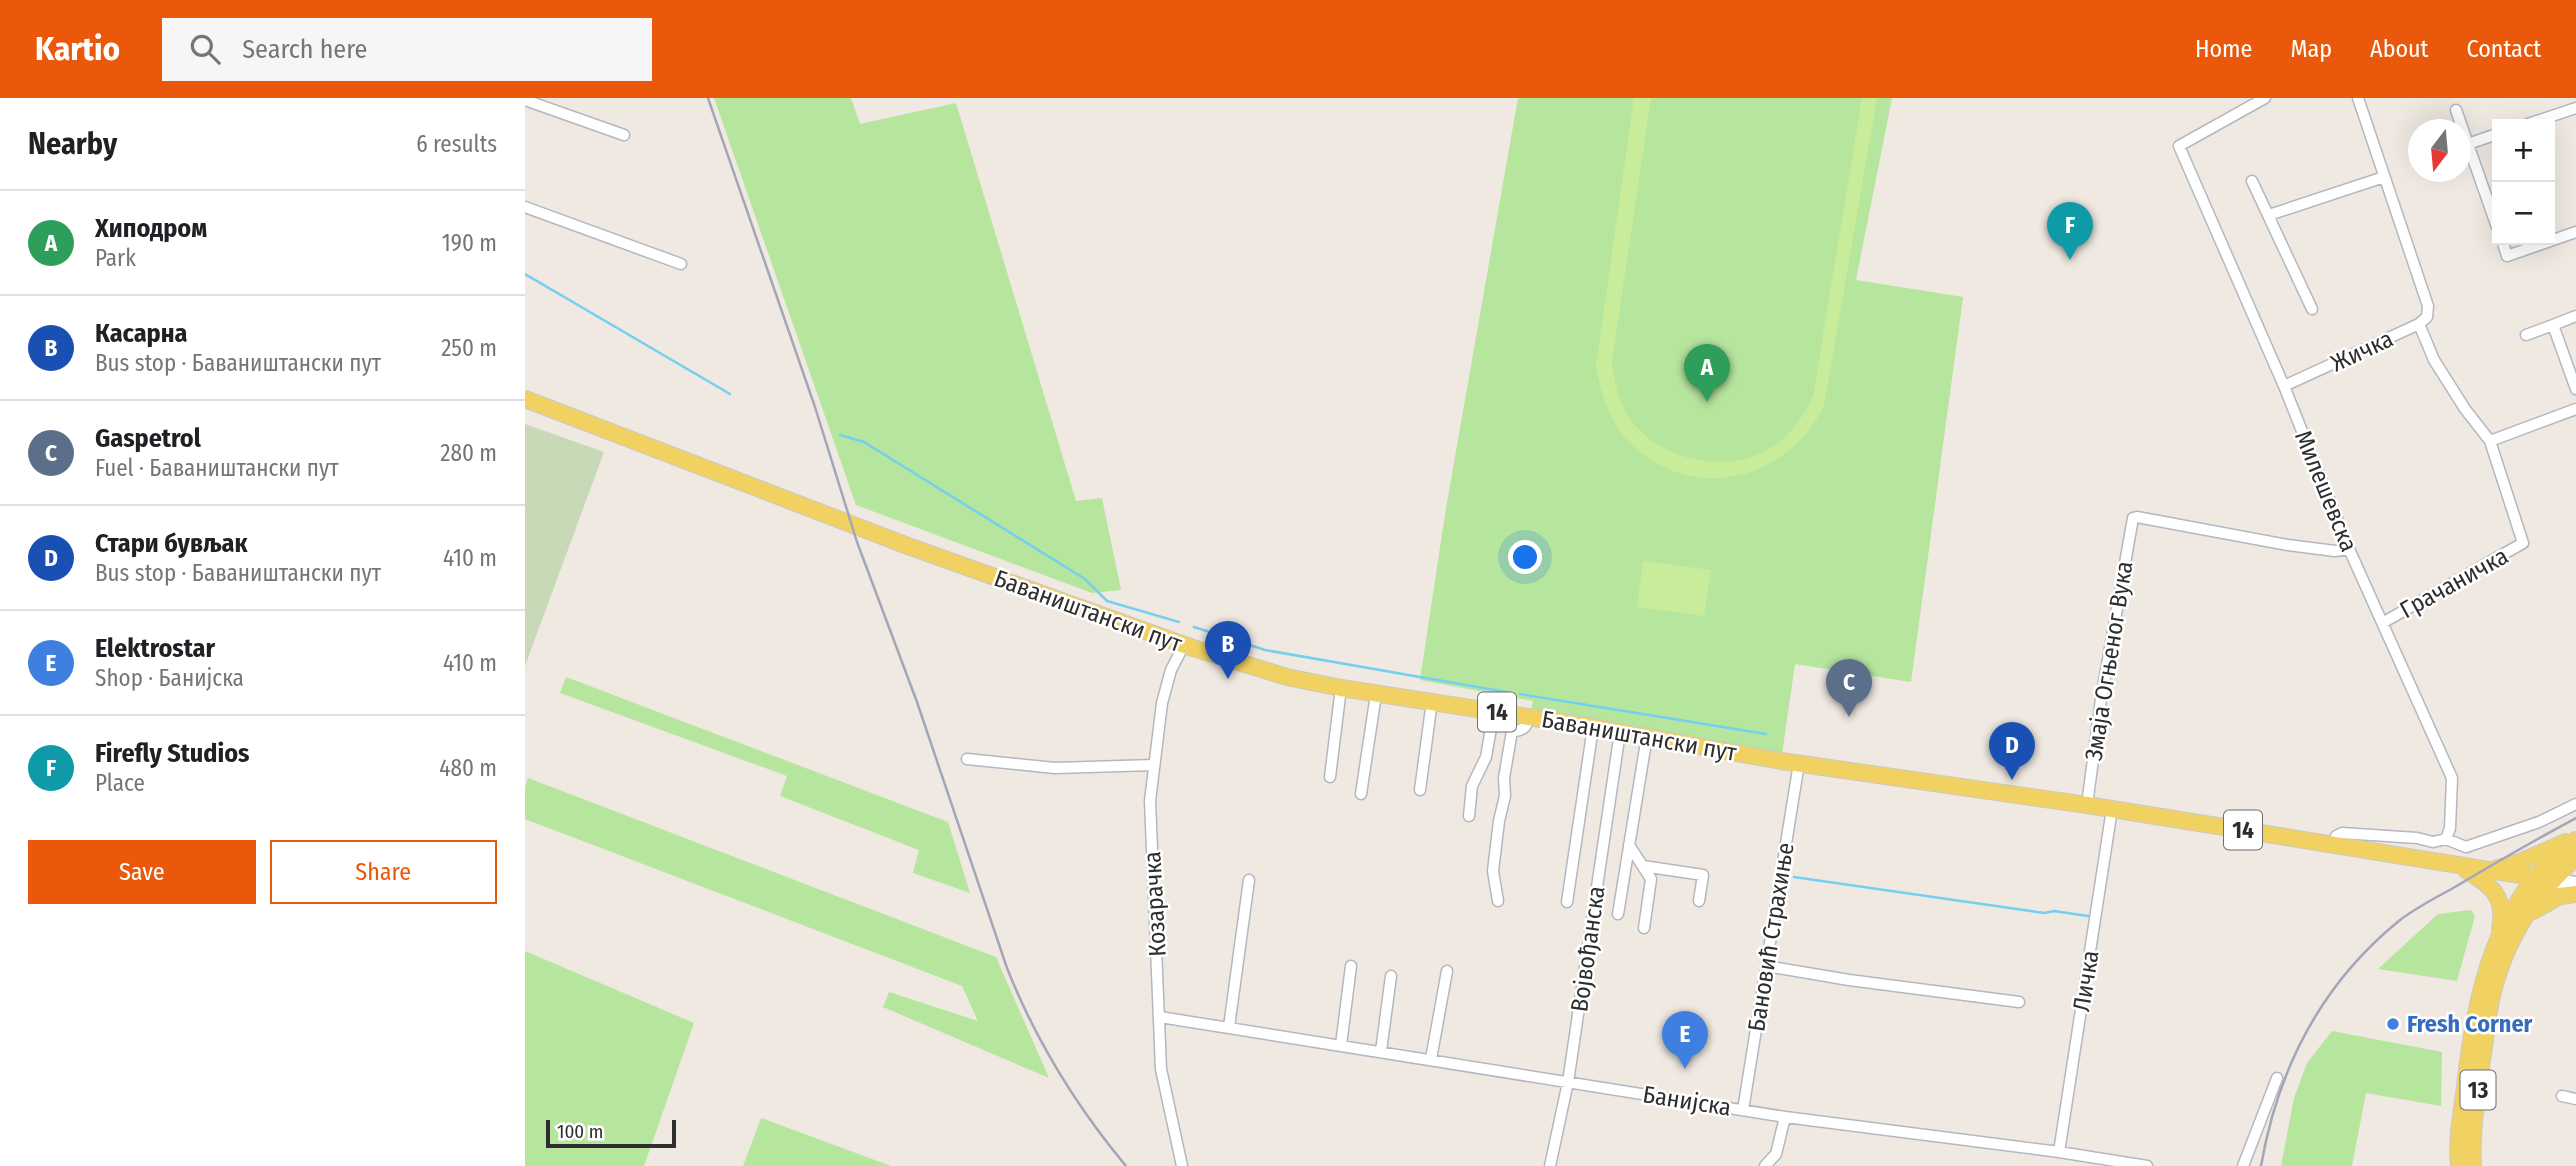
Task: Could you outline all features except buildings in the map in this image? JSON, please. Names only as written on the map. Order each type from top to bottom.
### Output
[{"type":"main road","name":"Баваништански пут","points":[[525,399],[908,546],[1184,645],[1276,674],[1375,694],[1593,727],[1799,763],[2087,805],[2462,867]]},
{"type":"main road","points":[[2490,871],[2576,839]]},
{"type":"main road","name":"13","points":[[2459,1166],[2460,1132],[2476,1012],[2483,979],[2498,935],[2576,839]]},
{"type":"main road","name":"13","points":[[2473,1166],[2472,1127],[2491,1002],[2505,954],[2544,879],[2576,858]]},
{"type":"main road","points":[[2462,867],[2497,894],[2502,915],[2498,935]]},
{"type":"main road","name":"14","points":[[2462,867],[2544,879]]},
{"type":"main road","points":[[2515,934],[2529,916],[2546,902],[2560,896],[2576,894]]},
{"type":"street","name":"Милешевска","points":[[2265,98],[2179,146],[2284,387],[2349,549],[2452,778],[2450,828],[2446,839]]},
{"type":"street","points":[[2269,215],[2385,177],[2358,98]]},
{"type":"street","points":[[525,100],[624,135]]},
{"type":"street","points":[[2543,119],[2576,108]]},
{"type":"street","points":[[2456,110],[2459,119]]},
{"type":"street","points":[[2471,143],[2492,136]]},
{"type":"street","points":[[2471,153],[2492,213]]},
{"type":"street","name":"Жичка","points":[[2284,387],[2419,324],[2427,317],[2428,306],[2385,177]]},
{"type":"street","points":[[2252,181],[2312,309]]},
{"type":"street","points":[[525,207],[681,264]]},
{"type":"street","points":[[2555,239],[2576,232]]},
{"type":"street","points":[[2504,245],[2507,256],[2539,245]]},
{"type":"street","points":[[2526,335],[2576,316]]},
{"type":"street","points":[[2419,324],[2434,360],[2465,409],[2490,441],[2576,409]]},
{"type":"street","points":[[2553,325],[2576,389]]},
{"type":"street","name":"Грачаничка","points":[[2384,622],[2523,543],[2490,441]]},
{"type":"street","name":"Змаја Огњеног Вука","points":[[2087,805],[2101,699],[2133,518],[2288,545],[2335,551],[2349,549]]},
{"type":"street","name":"Козарачка","points":[[1182,1166],[1161,1069],[1150,801],[1163,702],[1171,670],[1184,645]]},
{"type":"street","points":[[1329,777],[1341,688]]},
{"type":"street","points":[[1361,794],[1375,694]]},
{"type":"street","points":[[1420,790],[1432,701]]},
{"type":"street","points":[[1469,816],[1472,786],[1486,757],[1494,711]]},
{"type":"street","points":[[1498,901],[1493,872],[1505,796],[1504,778],[1512,731],[1521,731],[1528,725],[1529,717]]},
{"type":"street","points":[[1567,902],[1593,727]]},
{"type":"street","name":"Војвођанска","points":[[1550,1166],[1568,1082],[1620,732]]},
{"type":"street","points":[[1618,914],[1647,736]]},
{"type":"street","points":[[967,758],[1055,768],[1154,765]]},
{"type":"street","name":"Бановић Страхиње","points":[[1743,1110],[1799,763]]},
{"type":"street","points":[[2334,846],[2336,836],[2342,833],[2417,838],[2433,842],[2446,839],[2459,846],[2476,845],[2539,822],[2576,804]]},
{"type":"street","name":"Личка","points":[[2059,1152],[2112,809]]},
{"type":"street","points":[[1629,845],[1651,879],[1644,928]]},
{"type":"street","points":[[1643,866],[1703,875],[1699,901]]},
{"type":"street","points":[[2544,879],[2576,884]]},
{"type":"street","points":[[1230,1027],[1249,880]]},
{"type":"street","points":[[1341,1045],[1351,966]]},
{"type":"street","points":[[1766,966],[2019,1003]]},
{"type":"street","points":[[1431,1059],[1447,971]]},
{"type":"street","points":[[1381,1051],[1391,976]]},
{"type":"street","name":"Банијска","points":[[1160,1017],[1743,1110],[2147,1166]]},
{"type":"street","points":[[2243,1166],[2277,1078]]},
{"type":"street","points":[[2562,1096],[2576,1099]]},
{"type":"street","points":[[1765,1166],[1776,1154],[1785,1116]]},
{"type":"green space","points":[[714,98],[851,98],[860,124],[956,103],[1076,501],[1102,498],[1121,590],[1092,593],[856,505]]},
{"type":"green space","points":[[1518,98],[1892,98],[1856,280],[1963,297],[1911,682],[1795,664],[1781,761],[1529,717],[1533,701],[1420,680],[1446,508]]},
{"type":"green space","points":[[1634,98],[1651,98],[1612,362],[1616,386],[1624,409],[1636,427],[1653,441],[1672,452],[1716,462],[1739,460],[1760,454],[1778,443],[1799,421],[1813,396],[1862,98],[1877,98],[1824,406],[1808,431],[1788,451],[1765,466],[1739,475],[1713,478],[1686,475],[1659,465],[1634,447],[1619,430],[1608,410],[1601,388],[1596,366]]},
{"type":"green space","points":[[525,424],[604,452],[525,666]]},
{"type":"green space","points":[[1643,561],[1711,570],[1704,616],[1637,607]]},
{"type":"green space","points":[[566,677],[948,822],[970,893],[913,873],[919,850],[780,796],[787,776],[560,693]]},
{"type":"green space","points":[[528,778],[996,957],[1049,1078],[883,1007],[889,992],[978,1021],[962,986],[525,819],[525,787]]},
{"type":"green space","points":[[2471,910],[2475,916],[2457,981],[2378,969],[2438,914]]},
{"type":"green space","points":[[525,951],[694,1023],[644,1166],[525,1166]]},
{"type":"green space","points":[[2332,1031],[2442,1052],[2441,1106],[2366,1093],[2352,1166],[2281,1166],[2294,1098],[2307,1063]]},
{"type":"green space","points":[[761,1118],[891,1166],[743,1166]]},
{"type":"waterway","points":[[525,274],[730,394]]},
{"type":"waterway","points":[[840,435],[864,442],[1085,579],[1107,601],[1179,622]]},
{"type":"waterway","points":[[1194,627],[1265,650],[1506,692]]},
{"type":"waterway","points":[[1520,694],[1766,734]]},
{"type":"waterway","points":[[1794,877],[2044,913],[2054,911],[2088,916]]},
{"type":"railway","points":[[708,98],[815,407],[857,542],[917,702],[1007,968],[1018,995],[1059,1072],[1090,1120],[1126,1166]]},
{"type":"railway","points":[[2261,1166],[2279,1095],[2292,1062],[2326,1000],[2348,971],[2372,945],[2407,915],[2576,818]]},
{"type":"place","name":"Firefly Studios","points":[[2070,260]]},
{"type":"place","name":"Хиподром","points":[[1707,402]]},
{"type":"place","name":"Касарна","points":[[1228,679]]},
{"type":"place","name":"Gaspetrol","points":[[1849,717]]},
{"type":"place","name":"Стари бувљак","points":[[2012,780]]},
{"type":"place","name":"Fresh Corner","points":[[2393,1024]]},
{"type":"place","name":"Elektrostar","points":[[1685,1069]]}]
